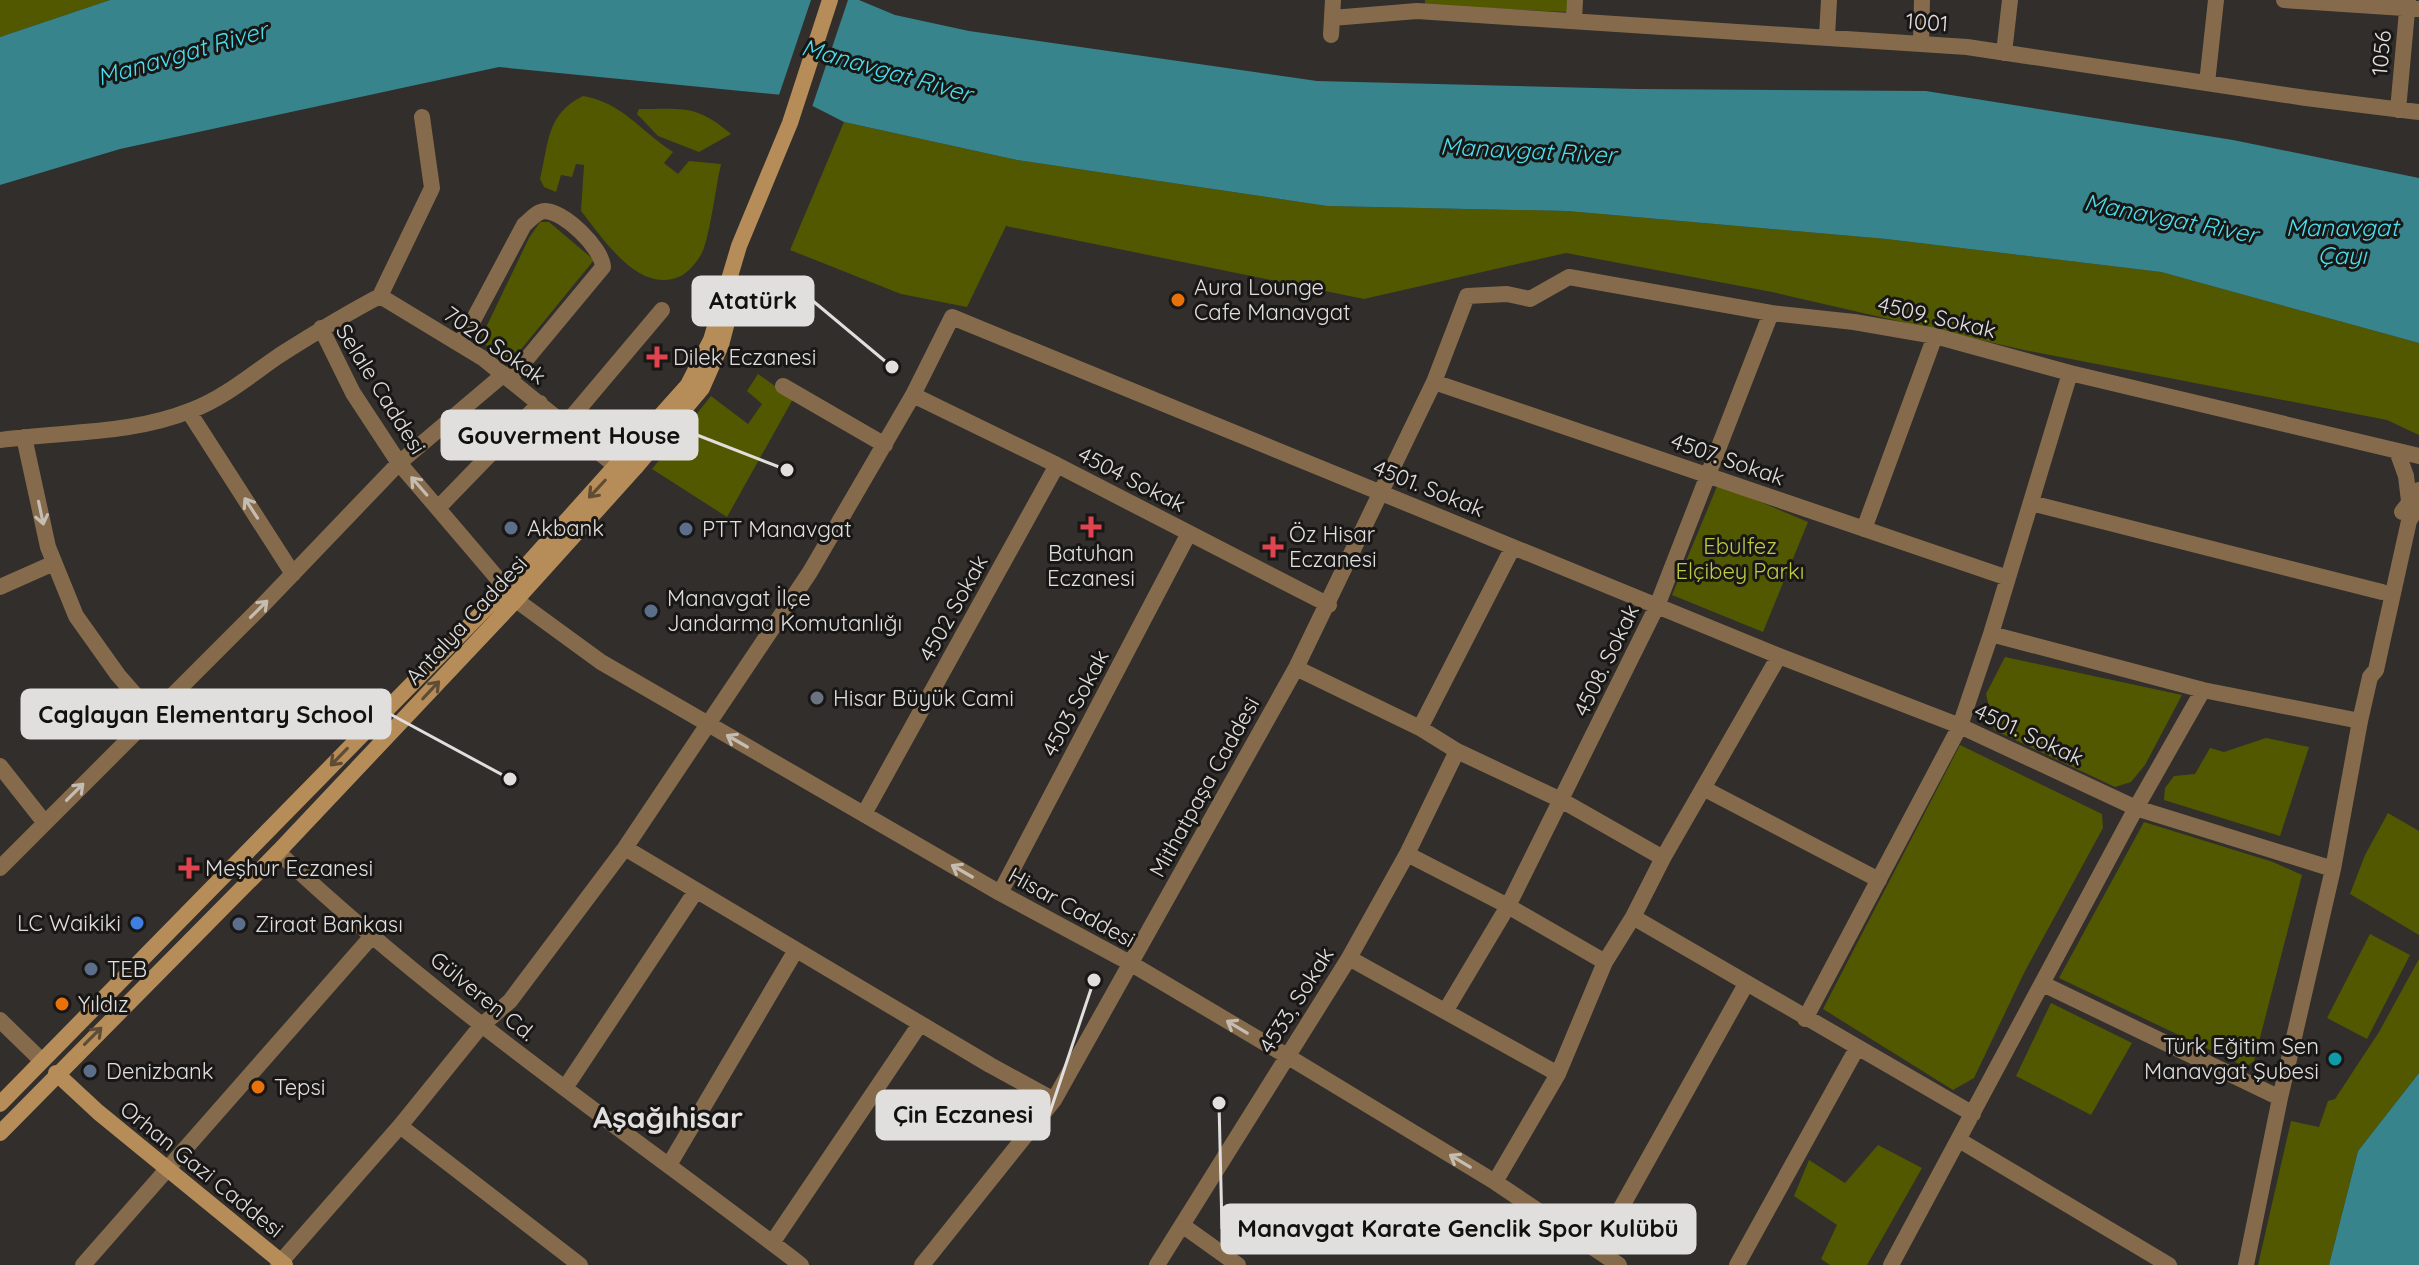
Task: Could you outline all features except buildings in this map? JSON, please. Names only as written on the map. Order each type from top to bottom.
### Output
[{"type":"main road","name":"Antalya Caddesi","points":[[0,1133],[278,852],[511,594],[688,385],[711,340],[747,224],[790,123],[830,0]]},
{"type":"main road","name":"Antalya Caddesi","points":[[0,1104],[635,468],[702,388],[721,345],[766,180]]},
{"type":"main road","name":"Orhan Gazi Caddesi","points":[[56,1073],[98,1112],[281,1264]]},
{"type":"street","name":"1001","points":[[1333,0],[1331,27],[1417,5],[1609,25],[1921,44],[2419,112]]},
{"type":"street","points":[[1574,20],[1575,0]]},
{"type":"street","points":[[1827,37],[1829,0]]},
{"type":"street","points":[[1921,44],[1922,0]]},
{"type":"street","points":[[2004,53],[2010,0]]},
{"type":"street","points":[[2207,83],[2216,0]]},
{"type":"street","points":[[2284,0],[2411,5]]},
{"type":"street","name":"1056","points":[[2398,110],[2411,5]]},
{"type":"street","points":[[321,328],[380,296],[432,188],[422,117]]},
{"type":"street","points":[[0,868],[399,463],[507,376],[603,267],[603,258],[594,244],[557,215],[545,211],[537,214],[524,225],[461,343]]},
{"type":"street","name":"4509. Sokak","points":[[1467,296],[1507,294],[1530,299],[1569,277],[1771,313],[1854,322],[1935,336],[2070,373],[2419,456]]},
{"type":"street","name":"7020 Sokak","points":[[380,296],[461,343],[507,376],[617,467]]},
{"type":"street","name":"Mithatpaşa Caddesi","points":[[922,1265],[1054,1100],[1329,605],[1434,382],[1467,296]]},
{"type":"street","points":[[565,425],[662,310]]},
{"type":"street","name":"4508. Sokak","points":[[1446,1010],[1508,906],[1657,606],[1771,313]]},
{"type":"street","name":"4501. Sokak","points":[[281,1264],[481,1026],[510,1001],[625,848],[810,572],[913,395],[952,317],[1779,656],[1960,726],[2136,808],[2333,869]]},
{"type":"street","name":"Selale Caddesi","points":[[0,440],[148,425],[189,412],[210,403],[321,328],[353,393],[399,463],[511,594]]},
{"type":"street","points":[[1864,529],[1935,336]]},
{"type":"street","points":[[1805,1019],[1960,726],[2070,373]]},
{"type":"street","name":"4507. Sokak","points":[[1434,382],[2008,578]]},
{"type":"street","points":[[783,386],[885,445]]},
{"type":"street","name":"4504 Sokak","points":[[913,395],[1057,465],[1329,605]]},
{"type":"street","points":[[438,508],[540,403]]},
{"type":"street","points":[[189,412],[293,574]]},
{"type":"street","points":[[24,437],[48,547],[76,616],[118,675],[153,715]]},
{"type":"street","points":[[2246,1265],[2280,1098],[2333,869],[2360,721],[2370,677],[2376,670],[2416,499],[2397,451]]},
{"type":"street","name":"4502 Sokak","points":[[864,814],[1057,465]]},
{"type":"street","points":[[2370,677],[2366,668],[2399,523],[2416,499]]},
{"type":"street","points":[[2031,503],[2382,592]]},
{"type":"street","name":"4503 Sokak","points":[[1000,893],[1189,533]]},
{"type":"street","points":[[1420,728],[1513,547]]},
{"type":"street","points":[[0,587],[54,563]]},
{"type":"street","name":"Hisar Caddesi","points":[[511,594],[601,662],[1000,893],[1130,963],[1495,1182],[1619,1265]]},
{"type":"street","points":[[1991,634],[2203,690],[2360,721]]},
{"type":"street","points":[[1495,1182],[1558,1074],[1605,962],[1779,656]]},
{"type":"street","points":[[1296,668],[1420,728],[1457,751],[1561,800],[1663,858]]},
{"type":"street","points":[[1891,1265],[2136,808],[2203,690]]},
{"type":"street","name":"4533, Sokak","points":[[1157,1265],[1349,958],[1407,854],[1457,751]]},
{"type":"street","points":[[0,766],[45,823]]},
{"type":"street","points":[[1703,788],[1879,880]]},
{"type":"street","points":[[625,848],[1054,1100]]},
{"type":"street","name":"Gülveren Cd.","points":[[278,852],[481,1026],[801,1265]]},
{"type":"street","points":[[1407,854],[1508,906],[1605,962]]},
{"type":"street","points":[[565,1088],[696,891]]},
{"type":"street","points":[[1633,917],[1973,1114]]},
{"type":"street","points":[[83,1265],[373,935]]},
{"type":"street","points":[[669,1165],[796,950]]},
{"type":"street","points":[[1349,958],[1558,1074]]},
{"type":"street","points":[[1598,1249],[1746,984]]},
{"type":"street","points":[[2043,984],[2280,1098]]},
{"type":"street","points":[[0,1020],[41,1060]]},
{"type":"street","points":[[772,1243],[920,1024]]},
{"type":"street","points":[[1737,1265],[1857,1048]]},
{"type":"street","points":[[400,1126],[580,1265]]},
{"type":"street","points":[[1959,1140],[2169,1265]]},
{"type":"street","points":[[1182,1225],[1238,1265]]},
{"type":"green space","points":[[0,0],[110,0],[0,37]]},
{"type":"green space","points":[[1425,0],[1568,0],[1567,12],[1425,5]]},
{"type":"green space","points":[[583,96],[620,111],[673,152],[664,163],[678,174],[689,161],[721,164],[704,248],[694,264],[681,276],[666,280],[651,278],[637,271],[611,249],[581,211],[584,165],[576,164],[572,177],[561,175],[556,192],[544,187],[540,179],[551,131],[562,112]]},
{"type":"green space","points":[[639,109],[688,110],[708,117],[731,134],[699,152],[658,136],[637,114]]},
{"type":"green space","points":[[844,122],[1017,160],[1327,206],[1567,211],[1886,239],[2161,272],[2419,343],[2419,435],[2387,420],[2024,350],[1772,292],[1566,253],[1364,299],[1006,226],[967,307],[901,294],[790,250]]},
{"type":"green space","points":[[540,222],[549,222],[594,260],[509,364],[480,340],[529,238]]},
{"type":"green space","points":[[758,374],[793,399],[727,517],[652,469],[711,396],[748,424],[762,404],[747,391]]},
{"type":"green space","name":"Ebulfez Elçibey Parkı","points":[[1718,484],[1808,522],[1763,632],[1672,595]]},
{"type":"green space","points":[[2005,657],[2182,695],[2145,765],[2131,782],[2115,787],[1994,730],[1986,694]]},
{"type":"green space","points":[[2266,738],[2309,747],[2280,836],[2164,800],[2165,788],[2174,776],[2195,774],[2210,748],[2224,752]]},
{"type":"green space","points":[[1960,745],[2102,814],[2103,828],[2025,971],[1974,1078],[1953,1090],[1823,1009]]},
{"type":"green space","points":[[2388,813],[2419,831],[2419,935],[2350,894],[2365,855]]},
{"type":"green space","points":[[2144,822],[2273,862],[2302,875],[2254,1061],[2246,1067],[2059,978]]},
{"type":"green space","points":[[2370,934],[2410,955],[2367,1039],[2327,1018]]},
{"type":"green space","points":[[2419,959],[2419,1073],[2358,1151],[2329,1265],[2258,1265],[2291,1121],[2319,1127],[2328,1101],[2335,1099],[2379,1032]]},
{"type":"green space","points":[[2051,1003],[2132,1043],[2091,1115],[2016,1076]]},
{"type":"green space","points":[[1878,1145],[1922,1168],[1867,1265],[1830,1265],[1821,1259],[1837,1225],[1794,1196],[1809,1160],[1845,1183]]},
{"type":"water","name":"Manavgat Çayı","points":[[110,0],[859,0],[895,15],[969,31],[1317,81],[1636,89],[1926,91],[2233,140],[2419,178],[2419,343],[2161,272],[1886,239],[1567,211],[1327,206],[1017,160],[844,122],[793,96],[499,67],[120,149],[0,185],[0,37]]},
{"type":"water","points":[[2419,1073],[2419,1265],[2329,1265],[2358,1151]]},
{"type":"pier","points":[[811,0],[848,0],[811,110],[792,100],[778,98]]},
{"type":"place","name":"Aura Lounge Cafe Manavgat","points":[[1178,300]]},
{"type":"place","name":"Dilek Eczanesi","points":[[657,357]]},
{"type":"place","name":"Atatürk","points":[[892,367]]},
{"type":"place","name":"Gouverment House","points":[[787,470]]},
{"type":"place","name":"Batuhan Eczanesi","points":[[1091,527]]},
{"type":"place","name":"Akbank","points":[[511,528]]},
{"type":"place","name":"PTT Manavgat","points":[[686,529]]},
{"type":"place","name":"Öz Hisar Eczanesi","points":[[1273,547]]},
{"type":"place","name":"Manavgat İlçe Jandarma Komutanlığı","points":[[651,611]]},
{"type":"place","name":"Hisar Büyük Cami","points":[[817,698]]},
{"type":"place","name":"Caglayan Elementary School","points":[[510,779]]},
{"type":"place","name":"Meşhur Eczanesi","points":[[189,868]]},
{"type":"place","name":"LC Waikiki","points":[[137,923]]},
{"type":"place","name":"Ziraat Bankası","points":[[239,924]]},
{"type":"place","name":"TEB","points":[[91,969]]},
{"type":"place","name":"Çin Eczanesi","points":[[1094,980]]},
{"type":"place","name":"Yıldız","points":[[62,1004]]},
{"type":"place","name":"Türk Eğitim Sen Manavgat Şubesi","points":[[2335,1059]]},
{"type":"place","name":"Denizbank","points":[[90,1071]]},
{"type":"place","name":"Tepsi","points":[[258,1087]]},
{"type":"place","name":"Manavgat Karate Genclik Spor Kulübü","points":[[1219,1103]]},
{"type":"district","name":"Aşağıhisar","points":[[668,1117]]},
{"type":"water label","name":"Manavgat River","points":[[182,53]]},
{"type":"water label","name":"Manavgat River","points":[[887,70]]},
{"type":"water label","name":"Manavgat River","points":[[1528,150]]},
{"type":"water label","name":"Manavgat River","points":[[2171,218]]}]
